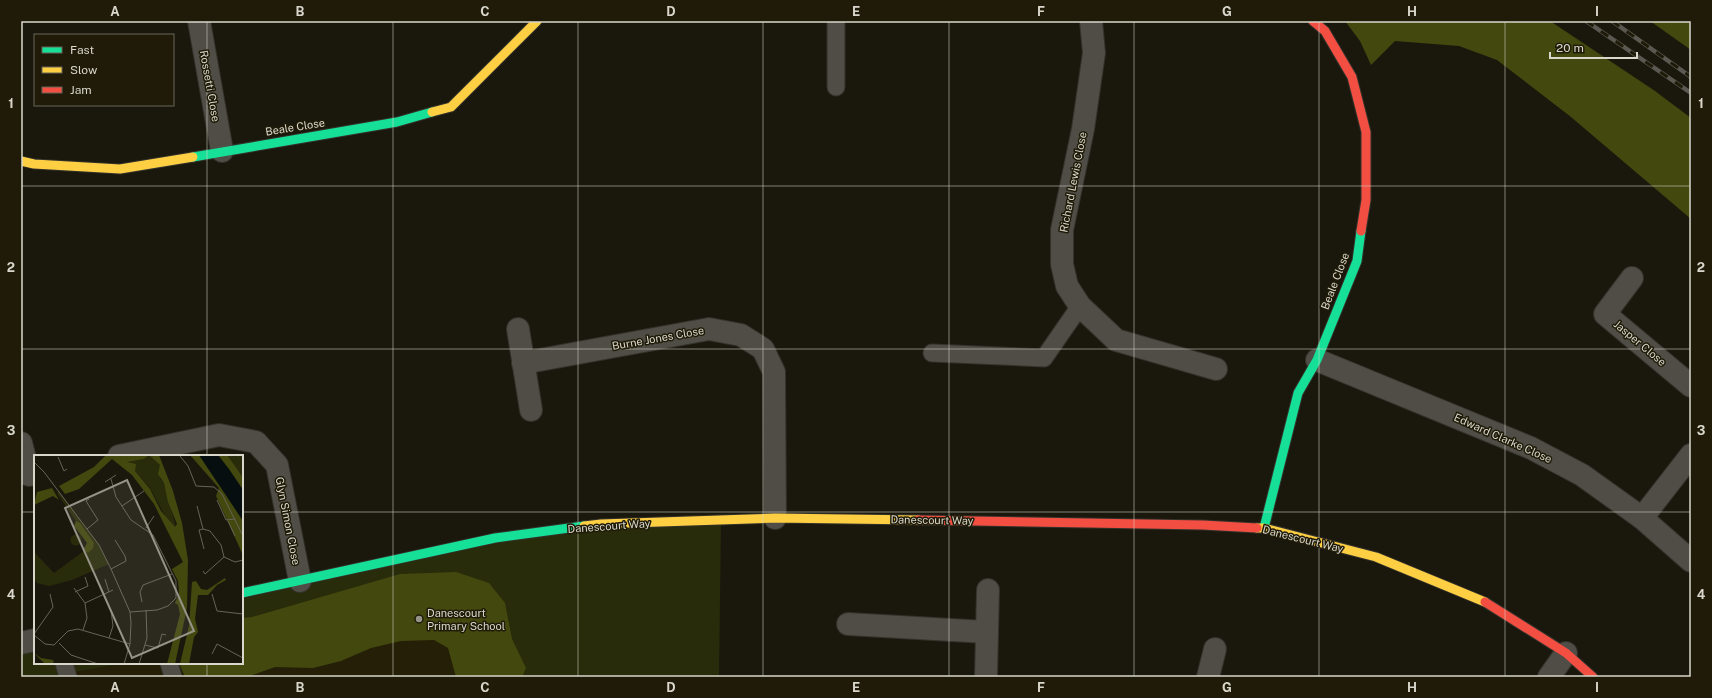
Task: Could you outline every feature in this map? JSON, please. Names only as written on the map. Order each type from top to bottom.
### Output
[{"type":"street","name":"Rossetti Close","points":[[199,21],[222,151]]},
{"type":"street","name":"Beale Close","points":[[21,162],[120,169],[397,122],[451,107],[536,21]]},
{"type":"street","name":"Richard Lewis Close","points":[[1091,21],[1094,53],[1083,129],[1062,230],[1062,264],[1067,286],[1080,306],[1116,340],[1216,369]]},
{"type":"street","name":"Beale Close","points":[[1264,528],[1298,393],[1317,360],[1357,261],[1366,200],[1366,132],[1352,77],[1325,31],[1313,21]]},
{"type":"street","name":"Jasper Close","points":[[1632,278],[1605,314],[1691,386]]},
{"type":"street","points":[[518,329],[531,410]]},
{"type":"street","name":"Burne Jones Close","points":[[523,363],[709,329],[741,335],[763,349],[774,372],[775,518]]},
{"type":"street","name":"Edward Clarke Close","points":[[1317,360],[1531,448],[1582,475],[1642,518],[1691,561]]},
{"type":"street","name":"Glyn Simon Close","points":[[124,455],[219,435],[256,442],[278,465],[300,581]]},
{"type":"street","points":[[21,443],[29,475],[34,474]]},
{"type":"street","points":[[1642,518],[1691,455]]},
{"type":"street","name":"Danescourt Way","points":[[243,593],[495,538],[601,524],[775,518],[1204,525],[1264,528],[1376,557],[1483,600],[1566,653],[1593,677]]},
{"type":"street","points":[[986,677],[988,590]]},
{"type":"street","points":[[848,624],[986,632]]},
{"type":"street","points":[[21,643],[34,640]]},
{"type":"street","points":[[1208,677],[1215,650]]},
{"type":"street","points":[[1549,677],[1566,653]]},
{"type":"lane","points":[[836,21],[836,87]]},
{"type":"lane","points":[[932,353],[1044,358],[1080,306]]},
{"type":"lane","points":[[64,664],[68,677]]},
{"type":"lane","points":[[169,664],[173,677]]},
{"type":"shaded area","name":"Danescourt Primary School","points":[[475,598],[491,677],[49,677],[119,664],[243,664],[243,663]]},
{"type":"green space","points":[[1345,21],[1550,21],[1655,91],[1691,118],[1691,219],[1571,117],[1497,60],[1459,46],[1395,41],[1371,65],[1360,41]]},
{"type":"green space","points":[[1650,21],[1691,21],[1691,50]]},
{"type":"green space","points":[[721,521],[719,677],[491,677],[475,598],[243,641],[243,593],[495,538]]},
{"type":"green space","points":[[456,572],[489,583],[505,603],[512,639],[526,668],[522,677],[456,677],[448,648],[434,640],[401,641],[371,648],[341,661],[313,668],[275,667],[247,677],[185,677],[179,664],[243,664],[243,618],[252,617],[400,574]]},
{"type":"green space","points":[[34,640],[34,664],[119,664],[49,677],[21,677],[21,643]]},
{"type":"railway","points":[[1586,21],[1691,93]]},
{"type":"railway","points":[[1612,21],[1691,77]]},
{"type":"traffic: fast","points":[[193,157],[397,122],[432,112]]},
{"type":"traffic: fast","points":[[1264,528],[1298,393],[1317,360],[1357,261],[1361,231]]},
{"type":"traffic: fast","points":[[243,593],[495,538],[584,526]]},
{"type":"traffic: slow","points":[[432,112],[451,107],[537,21]]},
{"type":"traffic: slow","points":[[21,161],[34,164],[120,169],[193,157]]},
{"type":"traffic: slow","points":[[584,526],[601,524],[775,518],[918,520]]},
{"type":"traffic: slow","points":[[1257,528],[1264,528],[1376,557],[1485,602]]},
{"type":"traffic: jam","points":[[1313,21],[1325,31],[1352,77],[1366,132],[1366,200],[1361,231]]},
{"type":"traffic: jam","points":[[918,520],[1203,525],[1257,528]]},
{"type":"traffic: jam","points":[[1485,602],[1566,653],[1593,677]]},
{"type":"place","name":"Danescourt Primary School","points":[[419,619]]}]
